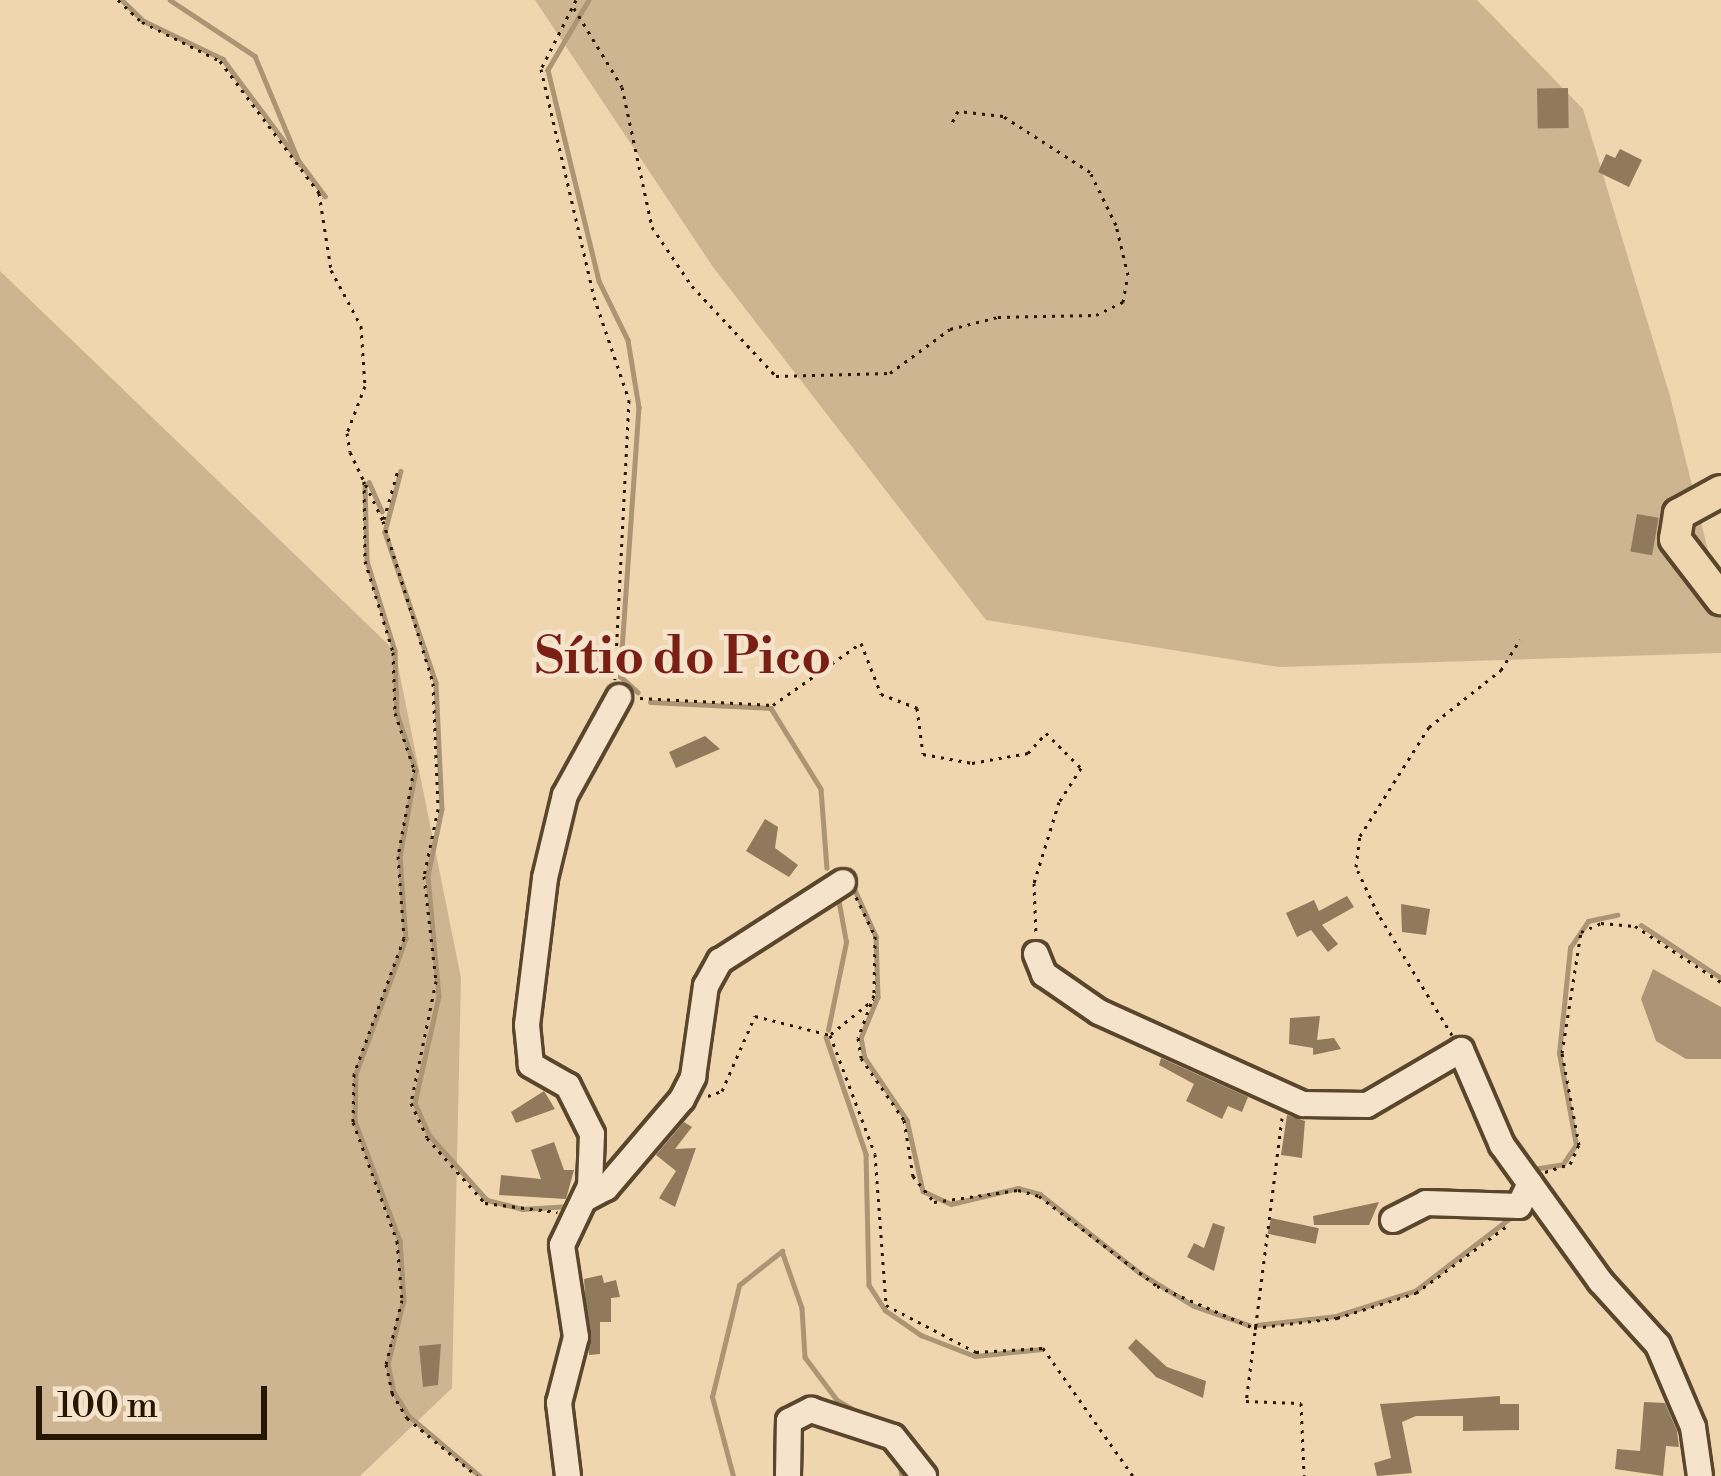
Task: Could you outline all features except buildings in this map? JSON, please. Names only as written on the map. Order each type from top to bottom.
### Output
[{"type":"main road","points":[[1721,491],[1679,514],[1675,539],[1721,599]]},
{"type":"street","points":[[568,1476],[560,1403],[576,1336],[562,1245],[585,1199],[592,1134],[568,1086],[531,1065],[527,1025],[545,878],[565,795],[619,697]]},
{"type":"street","points":[[585,1199],[606,1188],[682,1099],[693,1078],[706,986],[720,961],[843,882]]},
{"type":"street","points":[[1036,954],[1044,974],[1099,1012],[1285,1099],[1324,1108],[1367,1106],[1461,1050],[1481,1109],[1525,1194],[1658,1346],[1693,1426],[1700,1476]]},
{"type":"street","points":[[1394,1220],[1426,1203],[1525,1194]]},
{"type":"street","points":[[788,1476],[789,1421],[811,1410],[892,1437],[924,1476]]},
{"type":"path","points":[[118,0],[142,22],[220,61],[321,195],[331,270],[361,326],[365,386],[347,433],[383,521],[433,683],[439,809],[424,876],[436,981],[413,1111],[428,1138],[493,1208],[544,1213],[585,1199]]},
{"type":"path","points":[[575,6],[622,86],[652,227],[692,286],[776,376],[890,373],[950,329],[998,317],[1096,315],[1123,302],[1128,275],[1120,242],[1090,172],[1003,116],[958,110],[952,123]]},
{"type":"path","points":[[575,6],[541,69],[594,297],[629,400],[619,697],[773,705],[861,643],[881,694],[917,708],[923,754],[972,763],[1028,753],[1046,733],[1081,768],[1059,802],[1034,883],[1036,954]]},
{"type":"path","points":[[383,521],[398,470]]},
{"type":"path","points":[[365,479],[365,561],[393,652],[395,713],[414,770],[398,856],[404,938],[354,1074],[353,1122],[398,1241],[402,1300],[386,1364],[392,1393],[407,1418],[477,1476]]},
{"type":"path","points":[[1461,1050],[1378,914],[1357,867],[1360,836],[1429,727],[1501,670],[1520,639]]},
{"type":"path","points":[[843,882],[874,936],[874,999],[858,1038],[861,1058],[904,1120],[913,1176],[927,1198],[951,1206],[1018,1190],[1039,1196],[1157,1286],[1254,1328],[1336,1318],[1416,1292],[1510,1224],[1525,1194],[1578,1153],[1562,1053],[1573,950],[1585,928],[1640,927],[1721,982]]},
{"type":"path","points":[[830,1035],[874,999]]},
{"type":"path","points":[[715,1095],[755,1016],[830,1035]]},
{"type":"path","points":[[830,1035],[874,1154],[886,1305],[976,1352],[1043,1348],[1133,1476]]},
{"type":"path","points":[[1285,1099],[1246,1402],[1301,1403],[1304,1476]]},
{"type":"shaded area","points":[[535,0],[1477,0],[1583,109],[1670,396],[1721,603],[1721,653],[1279,667],[986,620],[713,267]]},
{"type":"shaded area","points":[[0,271],[395,651],[461,978],[452,1388],[360,1476],[0,1476]]},
{"type":"shaded area","points":[[1653,969],[1721,1007],[1721,1059],[1686,1059],[1656,1041],[1641,999]]},
{"type":"waterway","points":[[122,0],[144,21],[223,59],[325,196]]},
{"type":"waterway","points":[[170,0],[255,56],[300,164]]},
{"type":"waterway","points":[[589,0],[548,70],[599,281],[628,340],[639,407],[620,676],[638,692]]},
{"type":"waterway","points":[[401,471],[385,532],[436,683],[442,809],[428,876],[439,996],[415,1103],[430,1136],[487,1200],[522,1209],[569,1206]]},
{"type":"waterway","points":[[369,482],[382,511]]},
{"type":"waterway","points":[[365,484],[367,561],[395,651],[397,713],[416,770],[400,856],[406,939],[356,1074],[355,1121],[400,1241],[404,1300],[388,1364],[394,1392],[409,1416],[480,1476]]},
{"type":"waterway","points":[[650,702],[771,708],[821,789],[827,868]]},
{"type":"waterway","points":[[855,890],[876,936],[878,997],[861,1038],[865,1058],[907,1120],[923,1191],[951,1204],[1018,1188],[1040,1194],[1140,1273],[1194,1306],[1249,1325]]},
{"type":"waterway","points":[[828,1030],[846,942],[837,893]]},
{"type":"waterway","points":[[1533,1169],[1563,1164],[1576,1145],[1559,1053],[1570,948],[1588,921],[1617,915]]},
{"type":"waterway","points":[[1641,925],[1721,978]]},
{"type":"waterway","points":[[826,1037],[866,1154],[869,1285],[885,1310],[921,1335],[975,1356],[1042,1349]]},
{"type":"waterway","points":[[1257,1325],[1336,1316],[1415,1291],[1514,1215]]},
{"type":"waterway","points":[[733,1476],[712,1397],[739,1285],[782,1251],[802,1308],[805,1357],[837,1400],[863,1415]]},
{"type":"waterway","points":[[900,1464],[902,1476]]},
{"type":"district","name":"Sítio do Pico","points":[[683,658]]}]
